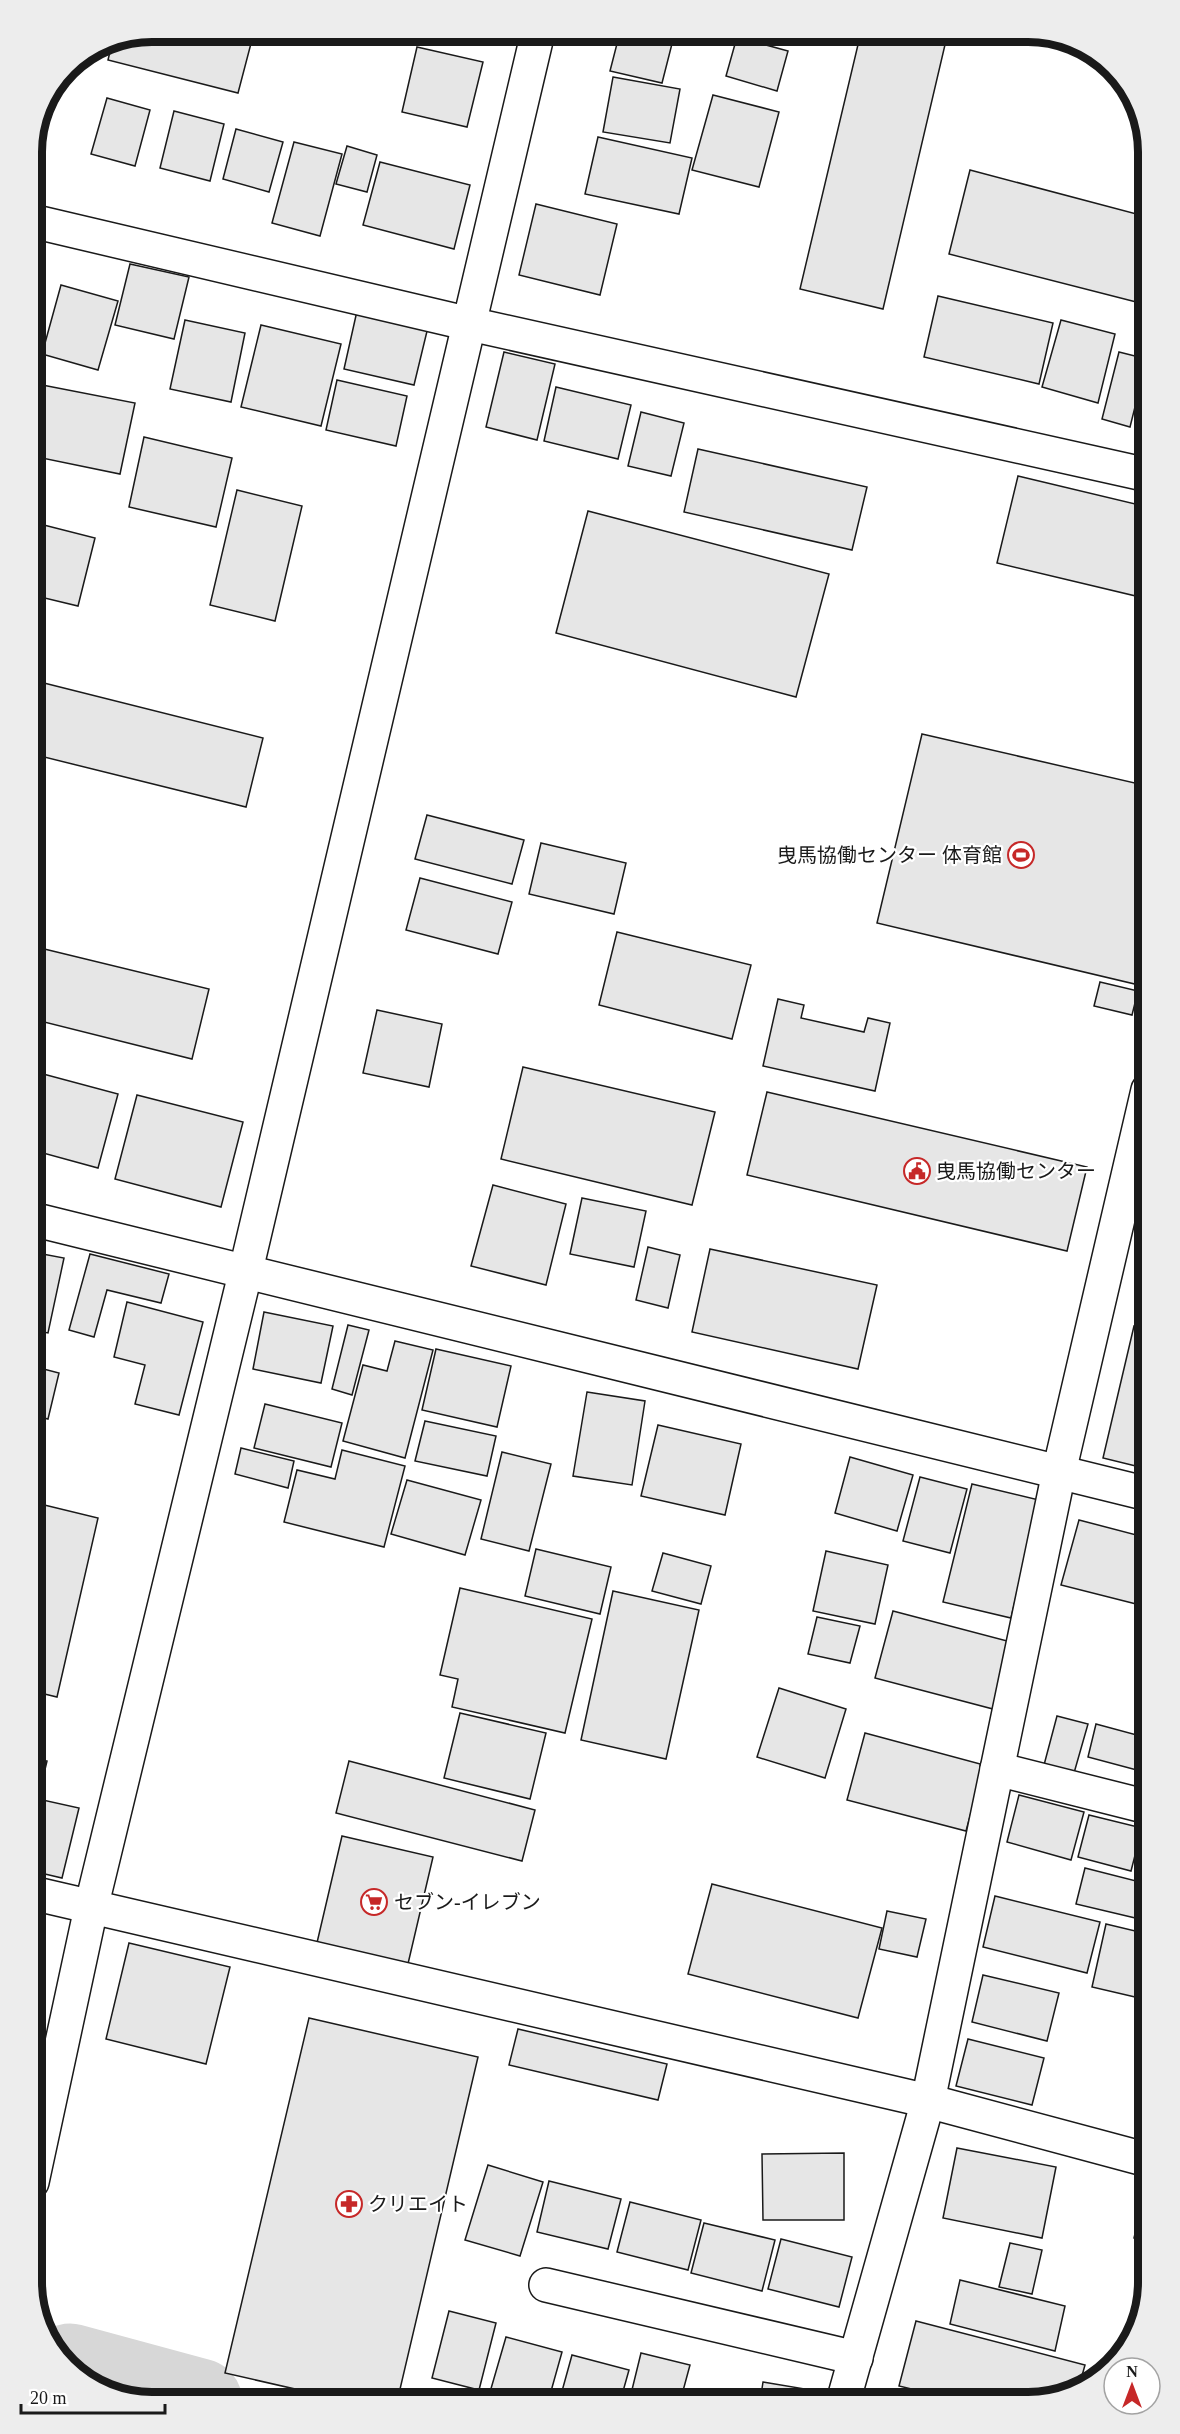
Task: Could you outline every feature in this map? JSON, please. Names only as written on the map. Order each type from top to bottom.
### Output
[{"type":"street","points":[[42,2135],[91,1908],[246,1270],[536,42]]},
{"type":"street","points":[[42,223],[470,324],[1138,473]]},
{"type":"street","points":[[846,2392],[928,2101],[1059,1472],[1138,1137]]},
{"type":"street","points":[[42,1221],[1138,1491]]},
{"type":"street","points":[[997,1769],[1138,1804]]},
{"type":"street","points":[[42,1896],[928,2101],[1138,2157]]},
{"type":"street","points":[[546,2285],[856,2358]]},
{"type":"building","points":[[144,42],[251,42],[238,93],[108,60],[110,50]]},
{"type":"building","points":[[617,42],[672,42],[662,83],[610,71]]},
{"type":"building","points":[[736,42],[755,42],[788,51],[777,91],[726,76]]},
{"type":"building","points":[[859,42],[946,42],[883,309],[800,289]]},
{"type":"building","points":[[417,47],[483,62],[467,127],[402,112]]},
{"type":"building","points":[[613,77],[680,89],[670,143],[603,132]]},
{"type":"building","points":[[713,95],[779,112],[759,187],[692,170]]},
{"type":"building","points":[[107,98],[150,110],[135,166],[91,154]]},
{"type":"building","points":[[174,111],[224,124],[210,181],[160,168]]},
{"type":"building","points":[[236,129],[283,142],[269,192],[223,179]]},
{"type":"building","points":[[598,137],[692,158],[679,214],[585,194]]},
{"type":"building","points":[[294,142],[342,154],[320,236],[272,223]]},
{"type":"building","points":[[347,146],[377,155],[367,192],[336,184]]},
{"type":"building","points":[[380,162],[470,185],[454,249],[363,225]]},
{"type":"building","points":[[970,170],[1138,214],[1138,302],[949,254]]},
{"type":"building","points":[[536,204],[617,224],[600,295],[519,275]]},
{"type":"building","points":[[130,264],[189,277],[174,339],[115,325]]},
{"type":"building","points":[[61,285],[118,301],[98,370],[42,354]]},
{"type":"building","points":[[938,296],[1053,323],[1039,384],[924,357]]},
{"type":"building","points":[[357,311],[428,327],[414,385],[344,369]]},
{"type":"building","points":[[185,320],[245,333],[231,402],[170,389]]},
{"type":"building","points":[[1061,320],[1115,334],[1098,403],[1042,387]]},
{"type":"building","points":[[261,325],[341,344],[321,426],[241,407]]},
{"type":"building","points":[[504,352],[555,364],[537,440],[486,427]]},
{"type":"building","points":[[1119,352],[1138,357],[1138,395],[1130,427],[1102,419]]},
{"type":"building","points":[[337,380],[407,396],[396,446],[326,430]]},
{"type":"building","points":[[42,385],[135,403],[120,474],[42,458]]},
{"type":"building","points":[[556,387],[631,405],[618,459],[544,441]]},
{"type":"building","points":[[641,412],[684,423],[671,476],[628,466]]},
{"type":"building","points":[[144,437],[232,458],[216,527],[129,507]]},
{"type":"building","points":[[698,449],[867,487],[852,550],[684,512]]},
{"type":"building","points":[[1018,476],[1138,505],[1138,597],[997,563]]},
{"type":"building","points":[[237,490],[302,506],[275,621],[210,605]]},
{"type":"building","points":[[588,511],[829,574],[796,697],[556,633]]},
{"type":"building","points":[[42,525],[95,538],[78,606],[42,597]]},
{"type":"building","points":[[42,683],[263,738],[246,807],[42,756]]},
{"type":"building","name":"曳馬協働センター 体育館","points":[[922,734],[1138,784],[1138,985],[877,923]]},
{"type":"building","points":[[427,815],[524,840],[512,884],[415,859]]},
{"type":"building","points":[[541,843],[626,863],[614,914],[529,894]]},
{"type":"building","points":[[420,878],[512,902],[498,954],[406,930]]},
{"type":"building","points":[[617,932],[751,965],[732,1039],[599,1005]]},
{"type":"building","points":[[42,948],[209,989],[192,1059],[42,1022]]},
{"type":"building","points":[[1100,982],[1138,991],[1132,1015],[1094,1006]]},
{"type":"building","points":[[778,999],[804,1005],[801,1018],[864,1032],[868,1018],[890,1023],[875,1091],[763,1066]]},
{"type":"building","points":[[377,1010],[442,1024],[429,1087],[363,1073]]},
{"type":"building","points":[[523,1067],[715,1112],[692,1205],[501,1159]]},
{"type":"building","points":[[42,1074],[118,1094],[98,1168],[42,1153]]},
{"type":"building","name":"曳馬協働センター","points":[[767,1092],[1087,1167],[1067,1251],[747,1175]]},
{"type":"building","points":[[137,1095],[243,1122],[221,1207],[115,1179]]},
{"type":"building","points":[[493,1185],[566,1204],[546,1285],[471,1266]]},
{"type":"building","points":[[582,1198],[646,1211],[634,1267],[570,1254]]},
{"type":"building","points":[[648,1247],[680,1255],[668,1308],[636,1300]]},
{"type":"building","points":[[710,1249],[877,1285],[858,1369],[692,1332]]},
{"type":"building","points":[[42,1254],[64,1258],[48,1333],[42,1332]]},
{"type":"building","points":[[90,1254],[169,1274],[161,1303],[107,1290],[94,1337],[69,1330]]},
{"type":"building","points":[[127,1302],[203,1322],[179,1415],[135,1404],[145,1365],[114,1357]]},
{"type":"building","points":[[264,1312],[333,1326],[321,1383],[253,1369]]},
{"type":"building","points":[[348,1325],[369,1330],[352,1395],[332,1389]]},
{"type":"building","points":[[1134,1326],[1138,1327],[1138,1467],[1103,1458]]},
{"type":"building","points":[[395,1341],[433,1350],[405,1458],[343,1441],[363,1365],[387,1371]]},
{"type":"building","points":[[436,1349],[511,1366],[497,1427],[422,1410]]},
{"type":"building","points":[[42,1369],[59,1373],[48,1419],[42,1418]]},
{"type":"building","points":[[587,1392],[645,1401],[632,1485],[573,1476]]},
{"type":"building","points":[[265,1404],[342,1423],[331,1467],[254,1448]]},
{"type":"building","points":[[425,1421],[496,1436],[487,1476],[415,1461]]},
{"type":"building","points":[[658,1425],[741,1444],[725,1515],[641,1496]]},
{"type":"building","points":[[241,1448],[294,1461],[288,1488],[235,1474]]},
{"type":"building","points":[[342,1450],[405,1466],[384,1547],[284,1522],[297,1470],[335,1479]]},
{"type":"building","points":[[502,1452],[551,1464],[529,1551],[481,1539]]},
{"type":"building","points":[[850,1457],[913,1475],[897,1531],[835,1513]]},
{"type":"building","points":[[920,1477],[967,1489],[950,1553],[903,1541]]},
{"type":"building","points":[[407,1480],[481,1500],[465,1555],[391,1534]]},
{"type":"building","points":[[972,1484],[1039,1500],[1011,1618],[943,1602]]},
{"type":"building","points":[[42,1504],[98,1518],[57,1697],[42,1693]]},
{"type":"building","points":[[1079,1520],[1138,1535],[1138,1604],[1061,1585]]},
{"type":"building","points":[[536,1549],[611,1567],[600,1614],[525,1596]]},
{"type":"building","points":[[826,1551],[888,1565],[875,1624],[813,1611]]},
{"type":"building","points":[[663,1553],[711,1566],[701,1604],[652,1591]]},
{"type":"building","points":[[460,1588],[592,1619],[565,1733],[452,1707],[458,1679],[440,1675]]},
{"type":"building","points":[[613,1591],[699,1610],[666,1759],[581,1740]]},
{"type":"building","points":[[893,1611],[1011,1642],[993,1709],[875,1678]]},
{"type":"building","points":[[817,1617],[860,1626],[850,1663],[808,1654]]},
{"type":"building","points":[[779,1688],[846,1709],[825,1778],[757,1757]]},
{"type":"building","points":[[460,1713],[546,1733],[530,1799],[444,1778]]},
{"type":"building","points":[[1057,1716],[1088,1724],[1074,1773],[1044,1765]]},
{"type":"building","points":[[1096,1724],[1138,1735],[1138,1770],[1088,1757]]},
{"type":"building","points":[[865,1733],[984,1765],[966,1831],[847,1800]]},
{"type":"building","points":[[42,1760],[47,1761],[42,1782]]},
{"type":"building","points":[[349,1761],[535,1810],[522,1861],[336,1813]]},
{"type":"building","points":[[1019,1795],[1084,1812],[1071,1860],[1007,1842]]},
{"type":"building","points":[[42,1800],[79,1808],[62,1878],[42,1873]]},
{"type":"building","points":[[1089,1815],[1138,1827],[1138,1844],[1131,1871],[1078,1857]]},
{"type":"building","name":"セブン-イレブン","points":[[342,1836],[433,1857],[407,1968],[316,1947]]},
{"type":"building","points":[[1085,1868],[1138,1881],[1138,1919],[1076,1904]]},
{"type":"building","points":[[712,1884],[882,1928],[858,2018],[688,1974]]},
{"type":"building","points":[[995,1896],[1100,1922],[1087,1973],[983,1947]]},
{"type":"building","points":[[887,1911],[926,1919],[917,1957],[879,1949]]},
{"type":"building","points":[[1106,1924],[1138,1932],[1138,1998],[1092,1987]]},
{"type":"building","points":[[129,1943],[230,1967],[206,2064],[106,2039]]},
{"type":"building","points":[[983,1975],[1059,1993],[1047,2041],[972,2022]]},
{"type":"building","points":[[309,2018],[478,2057],[399,2392],[308,2392],[225,2373]]},
{"type":"building","points":[[518,2029],[667,2064],[658,2100],[509,2065]]},
{"type":"building","points":[[968,2039],[1044,2058],[1032,2105],[956,2086]]},
{"type":"building","points":[[957,2148],[1056,2167],[1042,2238],[943,2218]]},
{"type":"building","points":[[844,2153],[844,2220],[763,2220],[762,2154]]},
{"type":"building","points":[[488,2165],[543,2182],[520,2256],[465,2240]]},
{"type":"building","points":[[549,2181],[621,2199],[608,2249],[537,2232]]},
{"type":"building","points":[[630,2202],[701,2220],[688,2270],[617,2252]]},
{"type":"building","points":[[1138,2222],[1138,2239],[1134,2238]]},
{"type":"building","points":[[704,2223],[775,2240],[762,2291],[691,2273]]},
{"type":"building","points":[[781,2239],[852,2257],[839,2307],[768,2289]]},
{"type":"building","points":[[1010,2243],[1042,2250],[1032,2294],[999,2287]]},
{"type":"building","points":[[960,2280],[1065,2306],[1055,2351],[950,2324]]},
{"type":"building","points":[[449,2311],[496,2323],[479,2390],[432,2378]]},
{"type":"building","points":[[916,2321],[1085,2365],[1081,2378],[1070,2384],[1036,2392],[924,2392],[899,2386]]},
{"type":"building","points":[[506,2337],[562,2352],[551,2392],[490,2392]]},
{"type":"building","points":[[641,2353],[690,2365],[683,2392],[631,2392]]},
{"type":"building","points":[[572,2355],[629,2370],[623,2392],[562,2392]]},
{"type":"building","points":[[763,2382],[817,2391],[817,2392],[762,2392]]},
{"type":"waterway","points":[[90,2372],[162,2392]]},
{"type":"place","name":"曳馬協働センター 体育館","points":[[1021,855]]},
{"type":"place","name":"曳馬協働センター","points":[[917,1171]]},
{"type":"place","name":"セブン-イレブン","points":[[374,1902]]},
{"type":"place","name":"クリエイト","points":[[349,2204]]}]
